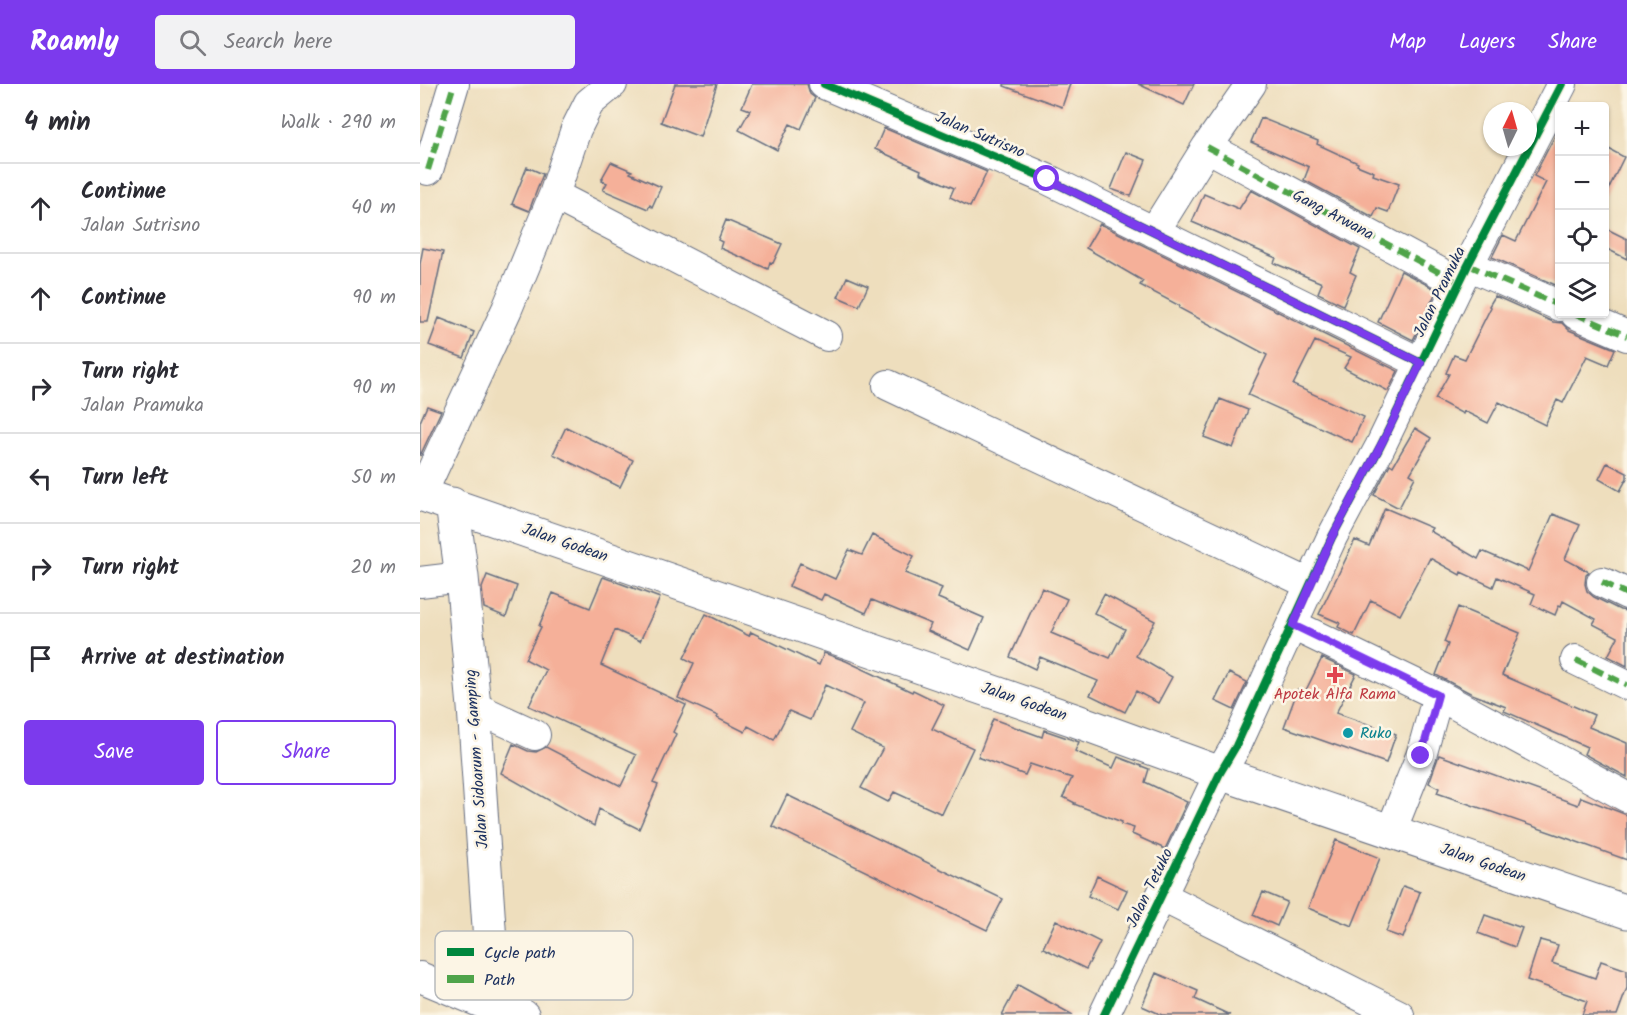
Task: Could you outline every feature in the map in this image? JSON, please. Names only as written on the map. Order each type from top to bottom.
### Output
[{"type":"main road","name":"Jalan Godean","points":[[421,494],[1077,721],[1220,773],[1627,912]]},
{"type":"main road","name":"Jalan Sidoarum - Gamping","points":[[452,504],[462,577],[494,931]]},
{"type":"street","points":[[428,170],[454,84]]},
{"type":"street","points":[[421,494],[507,309],[554,195],[576,129],[589,104],[612,84]]},
{"type":"street","name":"Jalan Sutrisno","points":[[825,84],[1047,179],[1421,363]]},
{"type":"street","points":[[1154,232],[1207,147],[1251,84]]},
{"type":"street","name":"Jalan Pramuka","points":[[1220,773],[1236,746],[1332,537],[1383,441],[1464,274],[1562,84]]},
{"type":"street","name":"Gang Arwana","points":[[1207,147],[1464,274],[1555,304]]},
{"type":"street","points":[[554,195],[827,336]]},
{"type":"street","points":[[1585,318],[1627,336]]},
{"type":"street","points":[[888,385],[1311,584]]},
{"type":"street","points":[[420,582],[462,577]]},
{"type":"street","points":[[1293,625],[1438,695],[1627,797]]},
{"type":"street","points":[[1576,660],[1627,685]]},
{"type":"street","points":[[1391,831],[1421,756],[1438,695]]},
{"type":"street","points":[[474,707],[535,735]]},
{"type":"street","name":"Jalan Tetuko","points":[[1104,1015],[1220,773]]},
{"type":"street","points":[[1161,896],[1399,1015]]},
{"type":"street","points":[[420,977],[435,984]]},
{"type":"street","points":[[472,1000],[502,1013]]},
{"type":"building","points":[[675,84],[717,84],[700,137],[661,122]]},
{"type":"building","points":[[752,84],[807,84],[810,94],[815,98],[801,129],[790,124],[777,150],[739,130],[750,110],[742,107]]},
{"type":"building","points":[[1004,84],[1070,84],[1062,107],[1004,86]]},
{"type":"building","points":[[1138,84],[1194,84],[1184,105]]},
{"type":"building","points":[[1261,118],[1318,141],[1317,144],[1374,172],[1373,175],[1399,184],[1388,212],[1377,208],[1373,217],[1304,180],[1309,167],[1251,142]]},
{"type":"building","points":[[884,128],[987,172],[970,207],[950,197],[954,188],[875,149]]},
{"type":"building","points":[[1555,136],[1555,285],[1492,257],[1503,235],[1516,241],[1546,182],[1534,176]]},
{"type":"building","points":[[1609,149],[1624,157],[1609,188]]},
{"type":"building","points":[[1126,152],[1146,160],[1131,196],[1111,189]]},
{"type":"building","points":[[611,162],[661,187],[652,207],[650,205],[648,209],[603,190],[607,183],[602,181],[602,178]]},
{"type":"building","points":[[527,167],[543,174],[529,211],[512,204]]},
{"type":"building","points":[[1251,190],[1360,249],[1350,272],[1356,275],[1343,305],[1318,293],[1322,283],[1274,263],[1276,258],[1192,222],[1204,194],[1239,209]]},
{"type":"building","points":[[726,220],[782,244],[768,269],[720,248],[722,242],[718,240]]},
{"type":"building","points":[[1100,224],[1398,371],[1388,391],[1344,368],[1351,357],[1315,341],[1293,385],[1364,417],[1352,442],[1248,395],[1267,355],[1140,285],[1143,281],[1086,248]]},
{"type":"building","points":[[1609,230],[1627,239],[1627,259],[1609,250]]},
{"type":"building","points":[[423,248],[443,252],[428,322],[420,322],[420,264]]},
{"type":"building","points":[[1401,271],[1437,290],[1413,340],[1378,322]]},
{"type":"building","points":[[847,277],[868,286],[859,306],[838,297]]},
{"type":"building","points":[[1495,296],[1553,322],[1562,323],[1569,330],[1615,349],[1608,365],[1587,356],[1563,403],[1557,400],[1545,425],[1499,402],[1488,423],[1464,411],[1463,414],[1435,399],[1449,374],[1446,373],[1454,355],[1465,359]]},
{"type":"building","points":[[439,318],[474,332],[464,358],[429,345]]},
{"type":"building","points":[[1220,399],[1248,410],[1233,448],[1204,437]]},
{"type":"building","points":[[427,406],[441,411],[420,456],[420,422]]},
{"type":"building","points":[[566,427],[633,460],[620,487],[553,454]]},
{"type":"building","points":[[1415,428],[1431,438],[1410,474],[1415,477],[1399,508],[1374,495],[1390,464],[1393,466]]},
{"type":"building","points":[[1607,463],[1627,473],[1627,478],[1620,491],[1599,479]]},
{"type":"building","points":[[1385,508],[1432,528],[1430,531],[1478,559],[1482,551],[1528,571],[1553,514],[1580,525],[1565,559],[1589,572],[1586,575],[1585,584],[1587,591],[1594,597],[1620,610],[1627,611],[1627,666],[1608,656],[1618,637],[1593,624],[1596,619],[1563,601],[1555,615],[1531,604],[1535,594],[1497,577],[1493,587],[1461,572],[1460,575],[1430,558],[1400,615],[1371,600],[1354,635],[1338,627],[1340,623],[1319,614],[1355,540],[1369,546]]},
{"type":"building","points":[[872,535],[914,556],[905,573],[942,588],[938,598],[984,618],[970,650],[928,631],[931,624],[872,600],[866,613],[824,594],[821,600],[789,586],[800,563],[835,579],[849,550],[862,555]]},
{"type":"building","points":[[487,575],[517,586],[506,617],[484,608],[482,588]]},
{"type":"building","points":[[603,577],[660,598],[640,641],[615,630],[601,665],[686,705],[673,732],[676,734],[653,783],[658,785],[639,829],[599,809],[594,826],[501,773],[513,744],[536,752],[546,747],[621,786],[636,755],[529,706],[546,670],[525,659],[541,627],[539,626],[553,593],[590,608]]},
{"type":"building","points":[[1042,588],[1067,599],[1051,633],[1110,658],[1125,629],[1094,613],[1104,594],[1155,621],[1136,656],[1172,677],[1158,703],[1136,691],[1125,712],[1090,695],[1098,681],[1040,657],[1035,669],[1010,657]]},
{"type":"building","points":[[1458,607],[1520,633],[1502,675],[1594,715],[1589,727],[1627,743],[1627,777],[1584,754],[1587,747],[1504,711],[1506,707],[1472,694],[1436,675],[1448,644],[1444,642]]},
{"type":"building","points":[[706,614],[749,636],[751,632],[819,665],[824,653],[944,705],[932,729],[973,748],[942,814],[894,792],[888,802],[861,788],[883,748],[850,732],[864,703],[825,685],[810,720],[789,711],[774,740],[748,726],[745,732],[717,718],[718,716],[678,698],[694,663],[684,658]]},
{"type":"building","points":[[1322,658],[1356,674],[1336,713],[1396,734],[1386,763],[1284,727],[1298,689],[1305,692]]},
{"type":"building","points":[[1229,673],[1247,682],[1234,710],[1215,701]]},
{"type":"building","points":[[993,719],[1042,737],[1044,730],[1079,742],[1075,751],[1113,768],[1118,757],[1149,769],[1145,782],[1187,802],[1165,849],[1132,834],[1134,828],[1074,804],[1063,797],[1072,778],[1030,764],[1025,775],[978,757]]},
{"type":"building","points":[[1439,755],[1578,805],[1581,797],[1627,815],[1627,860],[1437,793],[1439,788],[1429,783]]},
{"type":"building","points":[[787,795],[1003,899],[987,930],[772,826]]},
{"type":"building","points":[[1336,840],[1380,858],[1352,926],[1308,908]]},
{"type":"building","points":[[1097,876],[1127,890],[1118,909],[1088,896]]},
{"type":"building","points":[[1403,886],[1420,892],[1403,938],[1386,932]]},
{"type":"building","points":[[1263,892],[1287,902],[1277,926],[1253,915]]},
{"type":"building","points":[[1485,915],[1522,928],[1515,947],[1478,933]]},
{"type":"building","points":[[1056,920],[1100,942],[1086,969],[1043,948]]},
{"type":"building","points":[[1540,940],[1558,945],[1552,963],[1595,978],[1601,961],[1627,970],[1627,988],[1617,1015],[1582,1015],[1587,1001],[1527,980]]},
{"type":"building","points":[[1156,973],[1198,991],[1195,999],[1230,1015],[1162,1015],[1142,1006]]},
{"type":"building","points":[[1018,985],[1073,1015],[1002,1015]]},
{"type":"marked path","points":[[428,170],[454,84]]},
{"type":"marked path","points":[[1207,147],[1459,283]]},
{"type":"marked path","points":[[1468,265],[1555,304]]},
{"type":"marked path","points":[[1585,318],[1627,336]]},
{"type":"marked path","points":[[1602,582],[1627,594]]},
{"type":"marked path","points":[[1576,660],[1627,685]]},
{"type":"cycle path","points":[[824,84],[1047,179],[1421,363]]},
{"type":"cycle path","points":[[1104,1015],[1220,773],[1236,746],[1332,537],[1380,447],[1468,265],[1562,84]]},
{"type":"place","name":"Apotek Alfa Rama","points":[[1335,675]]},
{"type":"place","name":"Ruko","points":[[1348,733]]},
{"type":"route","points":[[1047,179],[1421,363],[1332,537],[1293,625],[1438,695],[1421,756]]}]
